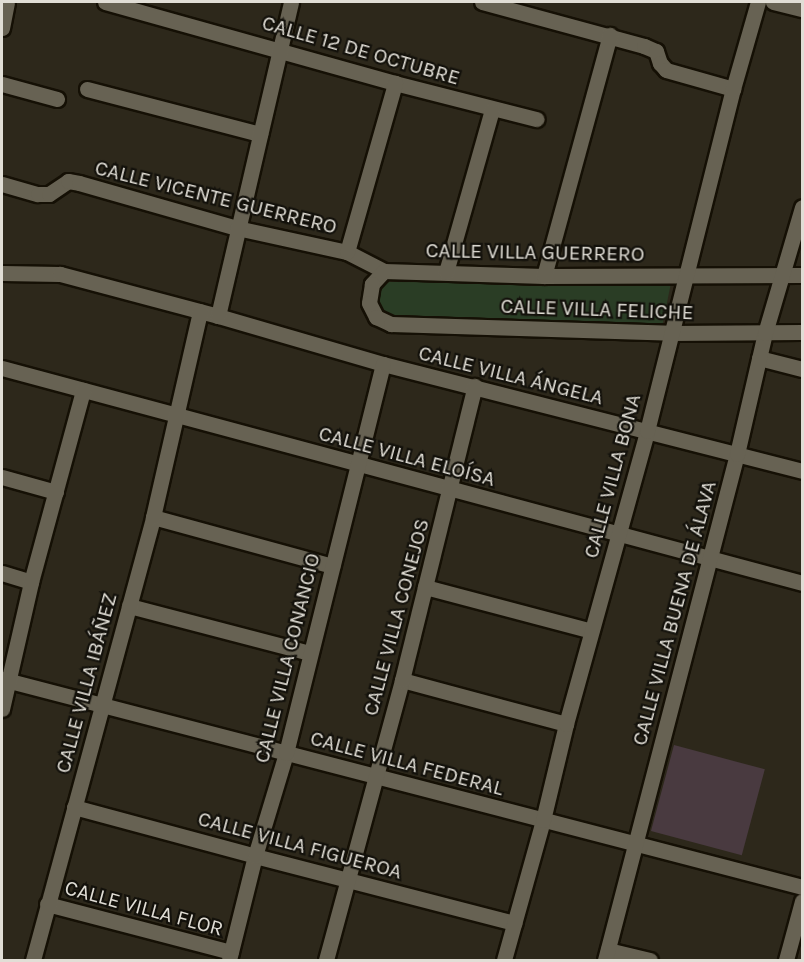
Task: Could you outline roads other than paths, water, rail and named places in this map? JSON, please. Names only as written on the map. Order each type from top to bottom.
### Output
[{"type":"street","points":[[2,28],[7,2]]},
{"type":"street","name":"CALLE 12 DE OCTUBRE","points":[[105,2],[282,49],[395,83],[536,119]]},
{"type":"street","points":[[218,316],[237,228],[282,49],[291,2]]},
{"type":"street","points":[[482,2],[610,35],[656,51],[660,63],[666,70],[733,89]]},
{"type":"street","name":"CALLE VILLA BONA","points":[[504,960],[647,430],[733,89],[758,2]]},
{"type":"street","points":[[773,2],[802,9]]},
{"type":"street","points":[[544,276],[610,35]]},
{"type":"street","points":[[347,252],[395,83]]},
{"type":"street","points":[[2,84],[57,99]]},
{"type":"street","points":[[87,89],[260,134]]},
{"type":"street","points":[[446,272],[492,109]]},
{"type":"street","name":"CALLE VICENTE GUERRERO","points":[[2,184],[38,194],[49,194],[68,182],[79,183],[237,228],[347,252],[384,271]]},
{"type":"street","name":"CALLE VILLA BUENA DE ÁLAVA","points":[[606,955],[737,454],[765,333],[802,207]]},
{"type":"street","name":"CALLE VILLA GUERRERO","points":[[384,271],[544,276],[685,276]]},
{"type":"street","name":"CALLE VILLA FELICHE","points":[[384,271],[372,284],[369,303],[376,317],[391,324],[671,333],[802,332]]},
{"type":"street","points":[[2,273],[60,274],[218,316],[383,364]]},
{"type":"street","name":"CALLE VILLA FELICHE","points":[[685,276],[802,275]]},
{"type":"street","name":"CALLE VILLA IBÁÑEZ","points":[[33,960],[153,517],[200,311]]},
{"type":"street","points":[[759,358],[802,369]]},
{"type":"street","name":"CALLE VILLA ÁNGELA","points":[[383,364],[802,471]]},
{"type":"street","name":"CALLE VILLA CONANCIO","points":[[230,956],[255,856],[286,753],[383,364]]},
{"type":"street","name":"CALLE VILLA ELOÍSA","points":[[2,369],[450,491],[619,532],[802,583]]},
{"type":"street","name":"CALLE VILLA CONEJOS","points":[[326,960],[402,680],[475,387]]},
{"type":"street","points":[[2,709],[5,680],[83,390]]},
{"type":"street","points":[[2,477],[56,492]]},
{"type":"street","points":[[153,517],[332,567]]},
{"type":"street","points":[[2,573],[32,582]]},
{"type":"street","points":[[425,587],[591,631]]},
{"type":"street","points":[[129,606],[310,653]]},
{"type":"street","name":"CALLE VILLA FEDERAL","points":[[5,680],[802,887]]},
{"type":"street","points":[[402,680],[566,724]]},
{"type":"street","name":"CALLE VILLA FIGUEROA","points":[[74,807],[515,922]]},
{"type":"street","points":[[786,960],[802,901]]},
{"type":"street","name":"CALLE VILLA FLOR","points":[[47,904],[230,956]]},
{"type":"street","points":[[606,955],[650,960]]}]
